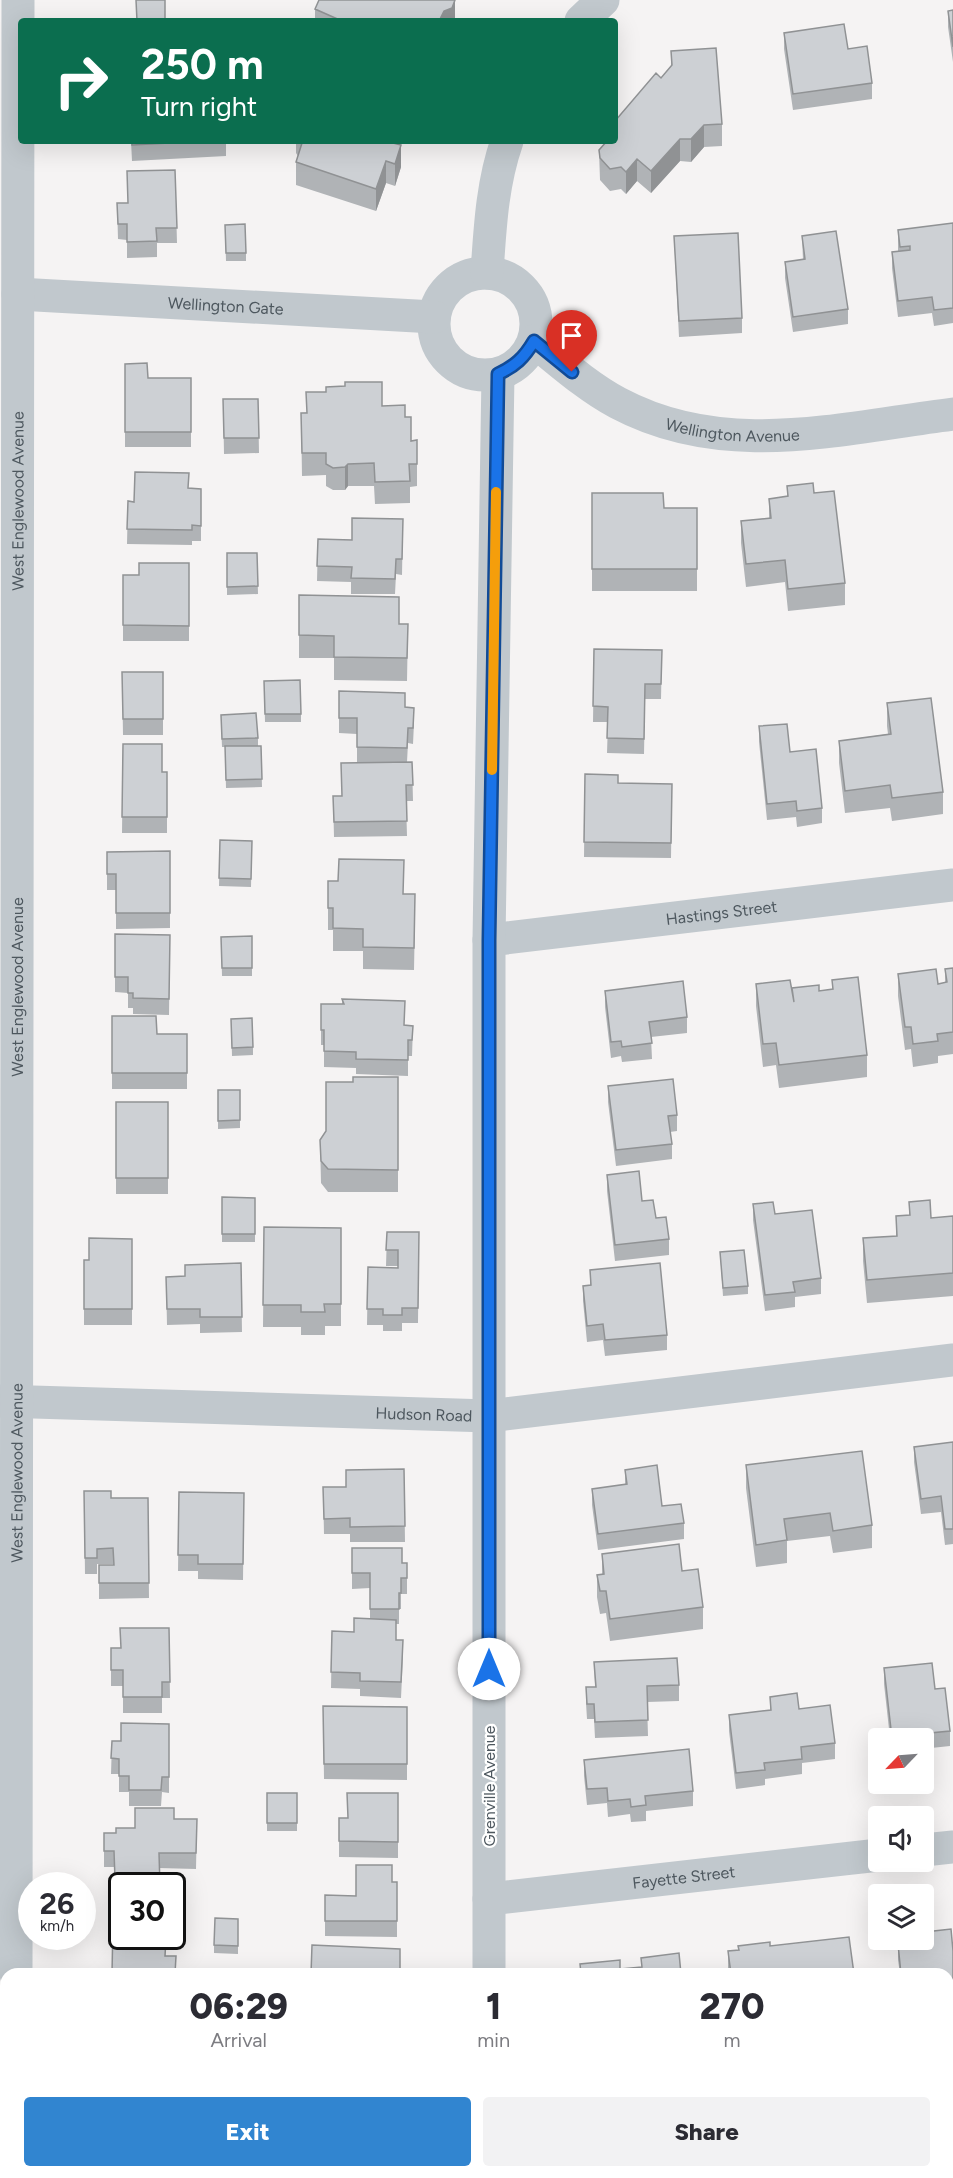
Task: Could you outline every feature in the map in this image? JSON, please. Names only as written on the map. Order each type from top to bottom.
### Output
[{"type":"street","name":"West Englewood Avenue","points":[[16,1968],[8,1402],[18,294],[9,165],[18,0]]},
{"type":"street","points":[[584,18],[603,0]]},
{"type":"street","points":[[488,273],[491,209],[500,161],[506,144]]},
{"type":"street","points":[[488,273],[496,273],[513,280],[525,291],[534,307],[537,324],[534,341],[519,362],[498,374],[482,375],[465,371],[451,362],[441,349],[435,334],[434,317],[439,301],[448,288],[462,277],[488,273]]},
{"type":"street","name":"Wellington Gate","points":[[18,294],[434,317]]},
{"type":"street","name":"Wellington Avenue","points":[[534,341],[572,372],[618,403],[663,423],[712,434],[762,438],[953,414]]},
{"type":"street","name":"Grenville Avenue","points":[[489,1968],[489,940],[498,374]]},
{"type":"street","name":"Hastings Street","points":[[489,940],[953,885]]},
{"type":"street","name":"Hudson Road","points":[[8,1402],[489,1416],[953,1360]]},
{"type":"street","points":[[934,1849],[953,1847]]},
{"type":"street","name":"Fayette Street","points":[[489,1899],[868,1856]]},
{"type":"building","points":[[136,0],[165,0],[165,18],[137,18]]},
{"type":"building","points":[[319,0],[455,0],[452,8],[444,11],[440,18],[335,18],[315,9]]},
{"type":"building","points":[[953,10],[953,47],[948,11]]},
{"type":"building","points":[[844,24],[848,49],[867,46],[872,83],[793,94],[784,33]]},
{"type":"building","points":[[716,48],[722,124],[704,125],[691,139],[680,139],[651,171],[637,159],[626,172],[621,167],[610,169],[600,158],[599,150],[604,144],[618,144],[618,117],[656,73],[661,78],[672,65],[671,51]]},
{"type":"building","points":[[302,144],[401,145],[395,164],[386,161],[376,189],[296,162]]},
{"type":"building","points":[[175,170],[177,228],[156,228],[157,241],[127,242],[127,224],[118,224],[117,203],[128,203],[127,171]]},
{"type":"building","points":[[953,223],[953,308],[934,310],[932,297],[898,301],[892,252],[910,250],[910,246],[900,247],[898,230]]},
{"type":"building","points":[[245,224],[246,253],[226,253],[225,225]]},
{"type":"building","points":[[836,231],[848,309],[793,317],[785,262],[805,259],[802,236]]},
{"type":"building","points":[[738,233],[742,318],[679,321],[674,236]]},
{"type":"building","points":[[147,363],[148,378],[191,378],[191,432],[125,432],[125,364]]},
{"type":"building","points":[[345,382],[382,382],[382,406],[405,405],[405,417],[411,417],[411,441],[417,440],[417,464],[409,464],[410,481],[375,482],[374,463],[348,464],[345,467],[333,468],[326,464],[326,453],[302,453],[301,413],[307,413],[306,392],[326,392],[326,387],[345,386]]},
{"type":"building","points":[[223,399],[258,399],[259,438],[224,438]]},
{"type":"building","points":[[135,472],[189,473],[188,488],[201,489],[201,526],[192,525],[192,530],[127,529],[128,501],[134,502]]},
{"type":"building","points":[[813,483],[814,493],[834,491],[845,583],[788,589],[785,560],[746,564],[741,521],[771,518],[769,499],[788,496],[787,486]]},
{"type":"building","points":[[592,493],[663,493],[664,508],[697,508],[697,569],[592,569]]},
{"type":"building","points":[[352,518],[403,519],[402,559],[396,559],[395,579],[351,578],[352,567],[317,566],[318,539],[352,540]]},
{"type":"building","points":[[227,553],[257,553],[258,586],[227,587]]},
{"type":"building","points":[[139,563],[189,563],[189,626],[123,625],[123,575],[139,575]]},
{"type":"building","points":[[299,595],[399,597],[399,624],[408,624],[407,658],[334,657],[334,636],[299,635]]},
{"type":"building","points":[[594,649],[662,650],[661,684],[645,684],[644,739],[607,738],[608,707],[593,706]]},
{"type":"building","points":[[122,672],[163,672],[163,719],[123,719]]},
{"type":"building","points":[[300,680],[301,714],[265,714],[264,681]]},
{"type":"building","points":[[339,691],[405,693],[405,707],[414,708],[413,728],[408,728],[407,748],[357,747],[357,718],[339,718]]},
{"type":"building","points":[[931,698],[943,792],[892,798],[890,785],[845,791],[839,741],[891,734],[887,703]]},
{"type":"building","points":[[256,713],[258,738],[222,739],[221,715]]},
{"type":"building","points":[[787,724],[790,752],[816,749],[822,808],[797,811],[796,801],[767,804],[759,726]]},
{"type":"building","points":[[123,744],[162,744],[162,772],[167,772],[167,817],[122,817]]},
{"type":"building","points":[[225,746],[261,746],[262,779],[226,780]]},
{"type":"building","points":[[412,762],[413,785],[406,785],[407,821],[334,822],[333,796],[342,796],[341,763]]},
{"type":"building","points":[[585,774],[618,775],[618,783],[672,784],[671,843],[584,842]]},
{"type":"building","points":[[220,840],[252,841],[251,879],[219,878]]},
{"type":"building","points":[[170,851],[170,913],[116,913],[116,874],[107,874],[107,852]]},
{"type":"building","points":[[339,859],[404,860],[403,894],[415,894],[414,948],[363,947],[363,929],[333,928],[333,908],[328,908],[328,881],[338,881]]},
{"type":"building","points":[[115,934],[170,935],[169,999],[133,998],[133,993],[128,993],[128,977],[115,977]]},
{"type":"building","points":[[252,936],[252,968],[222,968],[221,937]]},
{"type":"building","points":[[953,968],[953,1032],[937,1034],[938,1041],[913,1044],[911,1027],[905,1027],[898,974],[936,969],[938,984],[947,982],[945,969]]},
{"type":"building","points":[[858,977],[867,1055],[779,1065],[776,1043],[763,1044],[756,984],[790,980],[794,1002],[792,988],[819,985],[819,991],[833,989],[832,980]]},
{"type":"building","points":[[683,981],[687,1017],[649,1022],[652,1043],[622,1047],[621,1041],[611,1042],[605,991]]},
{"type":"building","points":[[342,999],[405,1001],[404,1025],[413,1026],[412,1040],[408,1040],[408,1060],[356,1059],[356,1052],[324,1051],[321,1004],[344,1004]]},
{"type":"building","points":[[112,1016],[156,1016],[157,1034],[187,1034],[187,1073],[112,1073]]},
{"type":"building","points":[[252,1018],[253,1047],[232,1048],[231,1019]]},
{"type":"building","points":[[353,1077],[398,1077],[398,1170],[328,1169],[321,1161],[320,1140],[326,1131],[326,1082],[353,1082]]},
{"type":"building","points":[[673,1079],[677,1115],[668,1116],[672,1144],[616,1150],[608,1086]]},
{"type":"building","points":[[218,1090],[240,1090],[240,1120],[218,1121]]},
{"type":"building","points":[[116,1102],[168,1102],[168,1178],[116,1178]]},
{"type":"building","points":[[639,1171],[642,1201],[653,1200],[656,1218],[666,1217],[669,1239],[615,1245],[607,1175]]},
{"type":"building","points":[[222,1197],[255,1198],[255,1234],[222,1234]]},
{"type":"building","points":[[930,1200],[931,1218],[953,1216],[953,1273],[867,1280],[863,1238],[897,1236],[896,1216],[910,1215],[909,1202]]},
{"type":"building","points":[[773,1202],[775,1214],[812,1210],[821,1278],[793,1282],[795,1292],[765,1295],[753,1204]]},
{"type":"building","points":[[264,1227],[341,1228],[341,1304],[324,1304],[325,1312],[301,1312],[301,1305],[263,1305]]},
{"type":"building","points":[[387,1232],[419,1232],[418,1308],[402,1308],[402,1315],[383,1315],[383,1309],[367,1309],[368,1267],[398,1268],[398,1250],[386,1250]]},
{"type":"building","points":[[89,1238],[132,1239],[132,1309],[84,1309],[84,1260],[89,1260]]},
{"type":"building","points":[[744,1250],[748,1286],[723,1288],[720,1252]]},
{"type":"building","points":[[241,1263],[242,1317],[200,1317],[200,1309],[167,1309],[166,1277],[185,1276],[185,1265]]},
{"type":"building","points":[[660,1263],[667,1335],[605,1340],[603,1324],[587,1326],[583,1286],[591,1285],[590,1270]]},
{"type":"building","points":[[953,1442],[953,1529],[945,1529],[941,1496],[921,1499],[914,1447]]},
{"type":"building","points":[[862,1451],[872,1525],[833,1531],[830,1513],[784,1519],[787,1540],[756,1545],[746,1465]]},
{"type":"building","points":[[657,1465],[662,1506],[681,1504],[684,1523],[598,1534],[592,1489],[627,1484],[625,1470]]},
{"type":"building","points":[[404,1469],[405,1526],[350,1527],[350,1518],[324,1519],[323,1487],[346,1487],[346,1470]]},
{"type":"building","points":[[84,1491],[111,1491],[111,1498],[148,1498],[149,1583],[99,1583],[99,1565],[114,1565],[113,1548],[97,1549],[97,1558],[85,1558]]},
{"type":"building","points":[[179,1492],[244,1493],[243,1564],[198,1564],[198,1555],[178,1555]]},
{"type":"building","points":[[679,1544],[682,1571],[698,1569],[703,1607],[610,1619],[606,1591],[600,1591],[597,1575],[604,1574],[602,1554]]},
{"type":"building","points":[[352,1548],[402,1548],[402,1563],[407,1563],[407,1578],[401,1578],[399,1609],[370,1609],[370,1573],[352,1573]]},
{"type":"building","points":[[354,1618],[396,1620],[396,1640],[403,1640],[401,1682],[360,1681],[360,1673],[331,1672],[332,1631],[354,1632]]},
{"type":"building","points":[[120,1628],[169,1628],[170,1682],[162,1682],[162,1697],[123,1697],[123,1670],[111,1670],[111,1648],[121,1648]]},
{"type":"building","points":[[677,1658],[679,1685],[647,1686],[648,1720],[595,1722],[594,1704],[587,1704],[586,1687],[596,1687],[594,1662]]},
{"type":"building","points":[[932,1663],[935,1689],[945,1688],[950,1731],[934,1733],[934,1728],[891,1728],[884,1668]]},
{"type":"building","points":[[797,1693],[799,1709],[830,1705],[835,1743],[801,1747],[802,1759],[764,1763],[765,1770],[736,1773],[729,1715],[771,1710],[770,1697]]},
{"type":"building","points":[[323,1706],[407,1707],[407,1764],[324,1764]]},
{"type":"building","points":[[121,1723],[169,1724],[169,1777],[162,1777],[161,1790],[129,1790],[129,1776],[119,1776],[119,1759],[111,1758],[112,1741],[121,1741]]},
{"type":"building","points":[[689,1749],[693,1791],[645,1796],[646,1805],[631,1807],[630,1799],[608,1801],[607,1788],[587,1789],[584,1760]]},
{"type":"building","points":[[267,1793],[297,1793],[297,1823],[267,1823]]},
{"type":"building","points":[[347,1793],[398,1793],[398,1842],[339,1841],[339,1818],[348,1818]]},
{"type":"building","points":[[135,1808],[174,1808],[174,1819],[197,1819],[196,1853],[159,1853],[160,1872],[115,1872],[114,1851],[104,1851],[104,1833],[116,1833],[116,1828],[135,1828]]},
{"type":"building","points":[[356,1865],[392,1865],[392,1882],[397,1882],[397,1921],[325,1921],[325,1895],[356,1896]]},
{"type":"building","points":[[215,1918],[238,1919],[238,1946],[214,1945]]},
{"type":"building","points":[[951,1929],[953,1968],[900,1968],[899,1950],[934,1950],[934,1931]]},
{"type":"building","points":[[849,1937],[853,1968],[730,1968],[728,1951],[739,1950],[738,1946],[770,1942],[770,1946]]},
{"type":"building","points":[[312,1945],[400,1949],[400,1968],[311,1968]]},
{"type":"building","points":[[112,1950],[165,1950],[165,1956],[176,1956],[175,1968],[112,1968]]},
{"type":"building","points":[[679,1953],[680,1968],[631,1968],[642,1967],[641,1958]]},
{"type":"building","points":[[620,1960],[620,1968],[580,1968],[580,1964]]},
{"type":"slow traffic","points":[[492,770],[496,492]]},
{"type":"route","points":[[489,1669],[489,940],[498,374],[513,367],[525,356],[534,341],[572,372]]}]
